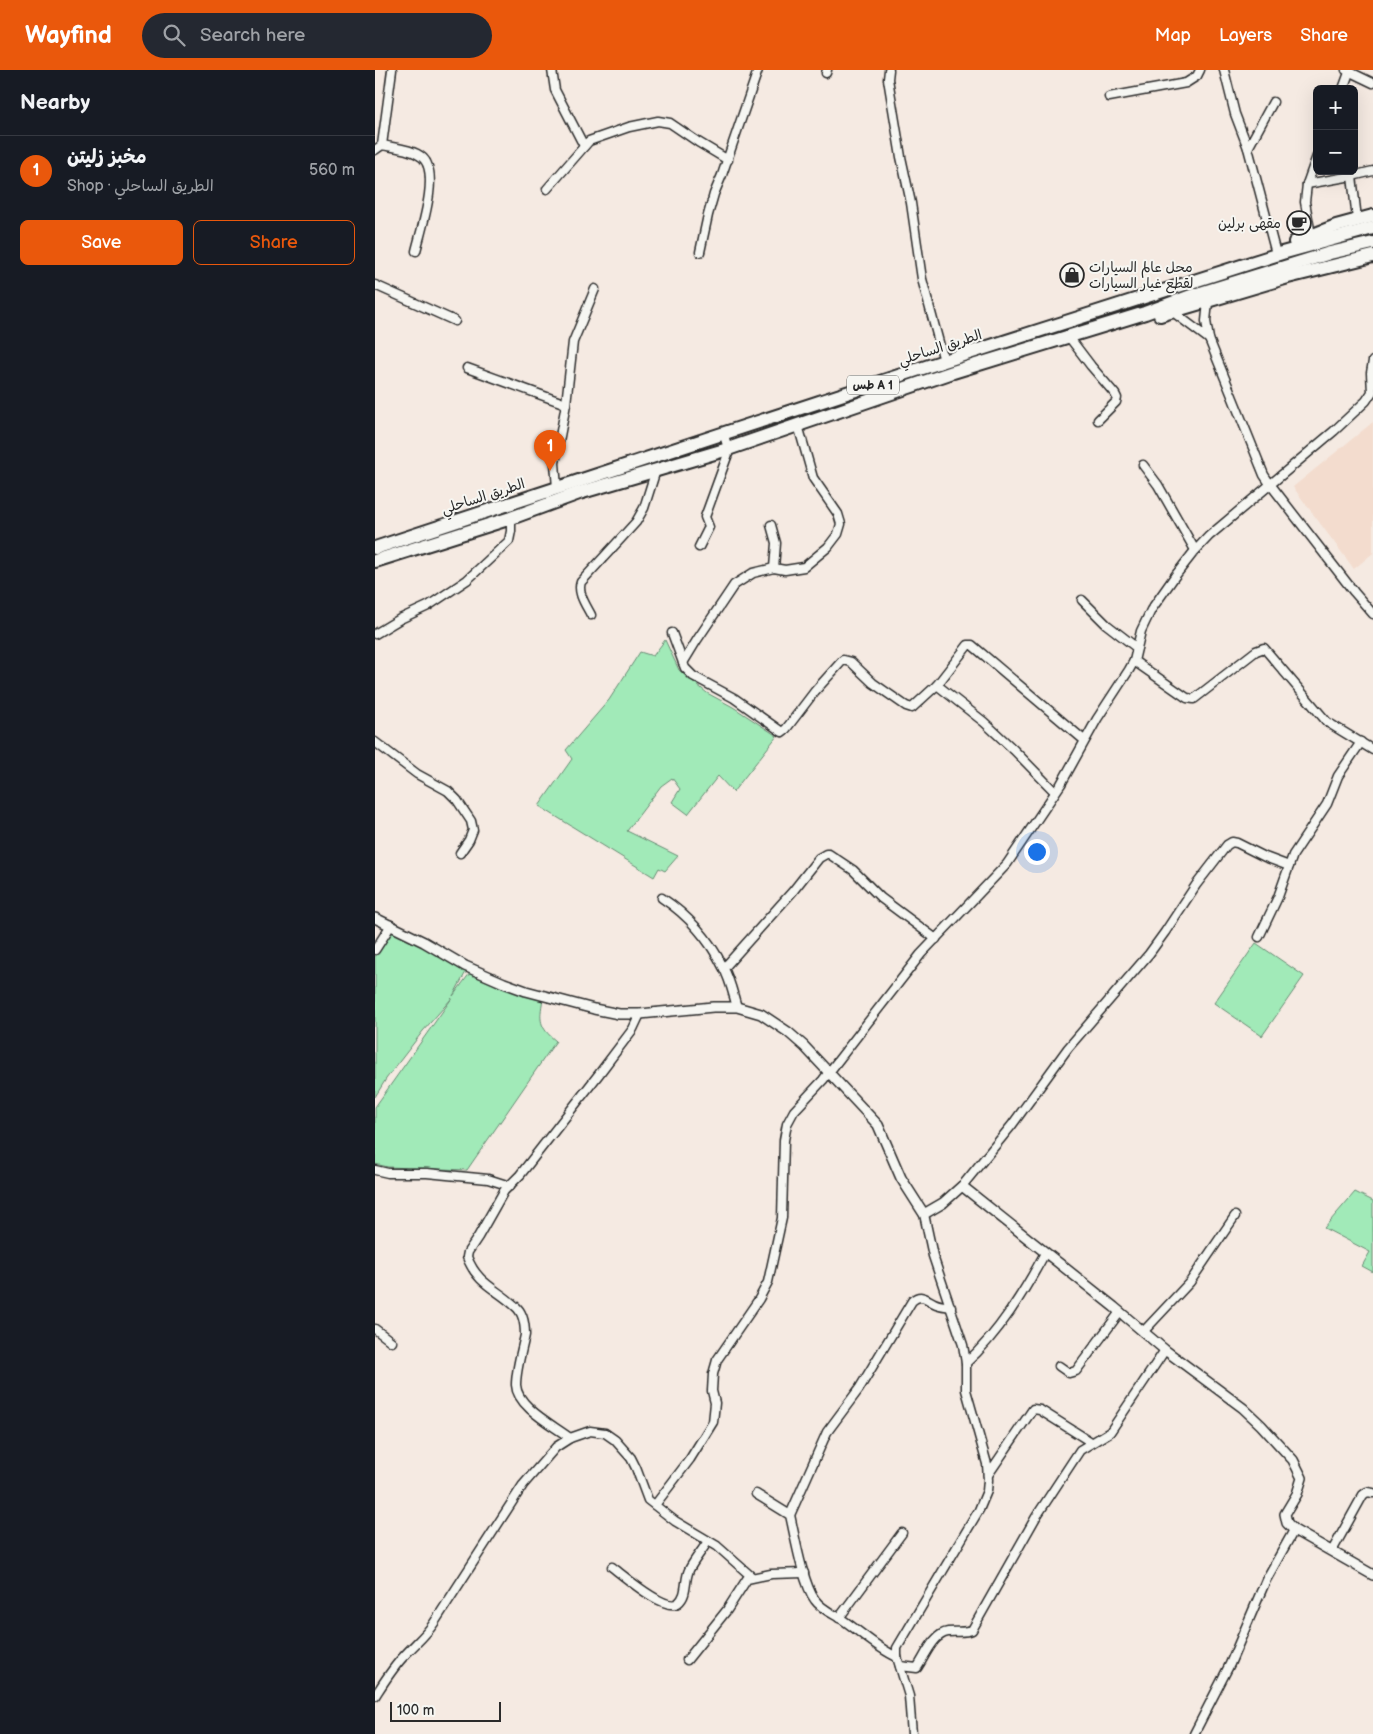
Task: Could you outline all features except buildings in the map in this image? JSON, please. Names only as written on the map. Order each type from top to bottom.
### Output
[{"type":"highway","points":[[1258,261],[1275,250],[1357,219],[1373,216]]},
{"type":"highway","name":"الطريق الساحلي","points":[[375,561],[511,518],[579,493],[634,469],[724,434],[944,361],[1258,261],[1373,228]]},
{"type":"highway","name":"الطريق الساحلي","points":[[375,548],[557,488],[634,469],[656,470],[728,449],[953,372],[1145,313],[1194,295],[1330,253],[1373,243]]},
{"type":"highway","points":[[1145,313],[1158,315],[1173,312],[1288,277],[1373,256]]},
{"type":"street","points":[[375,150],[382,145],[392,70]]},
{"type":"street","points":[[552,70],[555,90],[584,146]]},
{"type":"street","points":[[700,252],[714,194],[728,160],[758,70]]},
{"type":"street","points":[[889,70],[890,89],[901,157],[911,203],[922,278],[944,361]]},
{"type":"street","points":[[1109,97],[1186,83],[1197,76],[1200,70]]},
{"type":"street","points":[[1224,70],[1235,114],[1248,148],[1275,250]]},
{"type":"street","points":[[1344,85],[1348,71],[1373,83]]},
{"type":"street","points":[[1248,148],[1273,102]]},
{"type":"street","points":[[547,189],[584,146],[595,138],[629,127],[658,121],[670,123],[728,160]]},
{"type":"street","points":[[382,145],[413,152],[423,158],[429,167],[431,178],[416,251]]},
{"type":"street","points":[[1311,236],[1305,202],[1307,184],[1313,167]]},
{"type":"street","points":[[1307,184],[1373,171]]},
{"type":"street","points":[[1352,176],[1357,219]]},
{"type":"street","points":[[375,285],[455,321]]},
{"type":"street","points":[[557,488],[555,462],[566,404],[573,342],[595,289]]},
{"type":"street","points":[[1208,302],[1206,321],[1209,339],[1264,475],[1373,614]]},
{"type":"street","points":[[1173,312],[1209,339]]},
{"type":"street","points":[[1069,337],[1117,398],[1116,402],[1098,420]]},
{"type":"street","points":[[655,1504],[690,1459],[713,1422],[715,1402],[712,1391],[713,1374],[717,1360],[759,1299],[768,1282],[782,1218],[783,1140],[787,1124],[794,1111],[816,1087],[921,954],[1007,864],[1070,768],[1084,740],[1133,661],[1141,631],[1151,610],[1195,550],[1367,401],[1372,392],[1371,373],[1373,361]]},
{"type":"street","points":[[467,368],[566,404]]},
{"type":"street","points":[[683,663],[735,585],[753,573],[774,568],[785,570],[804,567],[828,547],[837,534],[841,524],[838,514],[813,478],[797,425]]},
{"type":"street","points":[[699,547],[709,527],[705,517],[726,460],[728,449],[724,434]]},
{"type":"street","points":[[1143,465],[1158,484],[1195,550]]},
{"type":"street","points":[[591,615],[580,592],[581,582],[636,522],[644,508],[656,470]]},
{"type":"street","points":[[375,634],[428,606],[467,580],[509,541],[511,518]]},
{"type":"street","points":[[771,525],[776,543],[774,568]]},
{"type":"street","points":[[1082,600],[1106,624],[1137,648]]},
{"type":"street","points":[[673,633],[685,668],[693,676],[734,698],[782,732],[843,660],[851,662],[873,683],[906,706],[912,708],[937,685],[968,645],[972,645],[1084,740]]},
{"type":"street","points":[[1133,661],[1187,698],[1194,699],[1256,651],[1265,648],[1327,722],[1373,750]]},
{"type":"street","points":[[937,685],[1008,744],[1055,792]]},
{"type":"street","points":[[375,742],[417,774],[448,791],[457,800],[471,821],[473,830],[461,853]]},
{"type":"street","points":[[1259,937],[1278,897],[1293,855],[1327,804],[1338,776],[1361,742]]},
{"type":"street","points":[[924,1214],[943,1202],[961,1186],[1007,1133],[1076,1037],[1149,954],[1195,885],[1227,845],[1232,842],[1237,843],[1289,866]]},
{"type":"street","points":[[724,968],[819,858],[825,854],[829,854],[853,870],[881,898],[936,938]]},
{"type":"street","points":[[662,898],[690,920],[710,946],[724,968],[737,1007]]},
{"type":"street","points":[[375,918],[424,942],[465,966],[504,983],[594,1009],[619,1014],[640,1014],[713,1007],[737,1007],[761,1014],[780,1026],[804,1046],[878,1125],[901,1178],[924,1214],[933,1256],[963,1345],[967,1363],[966,1390],[987,1464],[988,1475],[987,1491],[979,1510],[897,1648],[897,1657],[909,1696],[912,1734]]},
{"type":"street","points":[[375,950],[391,925]]},
{"type":"street","points":[[570,1438],[529,1408],[517,1392],[516,1383],[525,1335],[525,1327],[520,1313],[517,1306],[491,1289],[479,1278],[467,1257],[468,1252],[498,1201],[521,1175],[599,1074],[633,1029],[640,1014]]},
{"type":"street","points":[[375,1170],[388,1173],[427,1173],[488,1178],[510,1186]]},
{"type":"street","points":[[961,1186],[1165,1350],[1243,1408],[1278,1442],[1298,1467],[1302,1478],[1297,1494],[1285,1514],[1287,1523],[1294,1530],[1373,1575]]},
{"type":"street","points":[[1143,1332],[1190,1282],[1235,1216]]},
{"type":"street","points":[[967,1363],[981,1350],[1013,1306],[1045,1253]]},
{"type":"street","points":[[897,1657],[881,1650],[820,1606],[815,1600],[804,1573],[790,1515],[827,1432],[859,1390],[912,1301],[915,1298],[923,1297],[935,1304],[951,1307]]},
{"type":"street","points":[[1059,1366],[1069,1373],[1076,1371],[1120,1312]]},
{"type":"street","points":[[375,1329],[393,1342]]},
{"type":"street","points":[[900,1666],[917,1668],[937,1636],[944,1633],[972,1630],[1058,1483],[1080,1450],[1110,1432],[1165,1350]]},
{"type":"street","points":[[988,1475],[1033,1409],[1040,1410],[1091,1442]]},
{"type":"street","points":[[375,1696],[393,1669],[421,1640],[434,1623],[523,1485],[556,1447],[570,1438],[590,1431],[599,1431],[615,1440],[631,1458],[648,1500],[675,1521],[708,1541],[741,1566],[752,1577]]},
{"type":"street","points":[[1332,1551],[1363,1495],[1367,1492],[1373,1493]]},
{"type":"street","points":[[756,1494],[790,1515]]},
{"type":"street","points":[[1194,1734],[1230,1664],[1266,1580],[1294,1530]]},
{"type":"street","points":[[839,1618],[902,1533]]},
{"type":"street","points":[[612,1567],[646,1593],[663,1603],[672,1605],[678,1603],[682,1598],[688,1571],[708,1541]]},
{"type":"street","points":[[687,1660],[727,1610],[743,1583],[752,1577],[804,1573]]},
{"type":"shaded area","points":[[1373,422],[1373,553],[1354,569],[1293,487]]},
{"type":"green space","points":[[665,640],[679,670],[707,693],[733,707],[777,736],[733,792],[718,776],[688,814],[672,802],[680,789],[672,778],[661,786],[627,831],[678,856],[665,871],[659,868],[654,877],[539,806],[572,759],[566,750],[609,700],[640,652],[653,656]]},
{"type":"green space","points":[[393,930],[467,970],[453,996],[470,973],[543,999],[541,1018],[543,1027],[556,1041],[467,1170],[388,1167],[375,1164],[375,1107],[452,998],[423,1031],[386,1079],[375,1097],[375,957]]},
{"type":"green space","points":[[1256,943],[1304,976],[1262,1036],[1214,1003]]},
{"type":"green space","points":[[1355,1192],[1373,1201],[1373,1272],[1362,1266],[1370,1252],[1324,1228]]},
{"type":"place","name":"مقهى برلين","points":[[1299,223]]},
{"type":"place","name":"محل عالم السيارات لقطع غيار السيارات","points":[[1072,275]]},
{"type":"place","name":"مخبز زليتن","points":[[550,471]]}]
